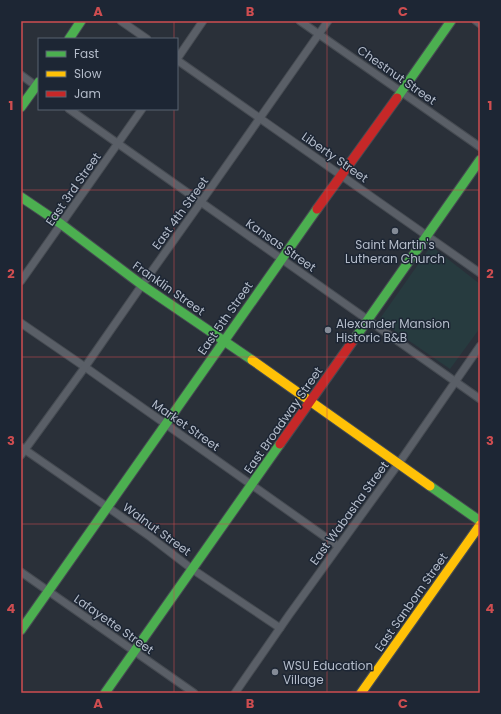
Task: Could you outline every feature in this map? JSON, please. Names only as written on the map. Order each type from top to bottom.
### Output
[{"type":"street","points":[[70,38],[81,21]]},
{"type":"street","points":[[121,21],[146,38]]},
{"type":"street","points":[[178,59],[204,21]]},
{"type":"street","name":"Chestnut Street","points":[[300,21],[480,147]]},
{"type":"street","name":"East 4th Street","points":[[22,451],[86,367],[142,284],[202,202],[328,21]]},
{"type":"street","name":"East 5th Street","points":[[21,630],[223,341],[451,21]]},
{"type":"street","points":[[476,21],[480,24]]},
{"type":"street","name":"Liberty Street","points":[[178,61],[480,273]]},
{"type":"street","points":[[21,75],[38,85],[21,107]]},
{"type":"street","name":"Kansas Street","points":[[70,110],[480,399]]},
{"type":"street","name":"East 3rd Street","points":[[21,281],[141,110]]},
{"type":"street","name":"East Broadway Street","points":[[105,693],[480,160]]},
{"type":"street","name":"Franklin Street","points":[[21,197],[61,224],[142,284],[480,521]]},
{"type":"street","name":"Market Street","points":[[21,323],[86,367],[338,546]]},
{"type":"street","name":"East Wabasha Street","points":[[235,693],[338,546],[399,463],[480,346]]},
{"type":"street","name":"Walnut Street","points":[[22,451],[108,507],[192,569],[280,628]]},
{"type":"street","name":"East Sanborn Street","points":[[361,693],[480,524]]},
{"type":"street","name":"Lafayette Street","points":[[21,572],[194,693]]},
{"type":"green space","points":[[431,246],[480,284],[480,328],[450,369],[379,320]]},
{"type":"traffic: fast","points":[[70,38],[81,21]]},
{"type":"traffic: fast","points":[[397,98],[451,21]]},
{"type":"traffic: fast","points":[[21,107],[38,83]]},
{"type":"traffic: fast","points":[[355,338],[480,160]]},
{"type":"traffic: fast","points":[[21,197],[61,224],[142,285],[252,360]]},
{"type":"traffic: fast","points":[[21,630],[317,209]]},
{"type":"traffic: fast","points":[[105,693],[280,444]]},
{"type":"traffic: fast","points":[[430,486],[480,521]]},
{"type":"traffic: slow","points":[[252,360],[430,486]]},
{"type":"traffic: slow","points":[[361,693],[480,525]]},
{"type":"traffic: jam","points":[[317,209],[397,98]]},
{"type":"traffic: jam","points":[[280,444],[355,338]]},
{"type":"place","name":"Saint Martin's Lutheran Church","points":[[395,231]]},
{"type":"place","name":"Alexander Mansion Historic B&B","points":[[328,330]]},
{"type":"place","name":"WSU Education Village","points":[[275,672]]}]
